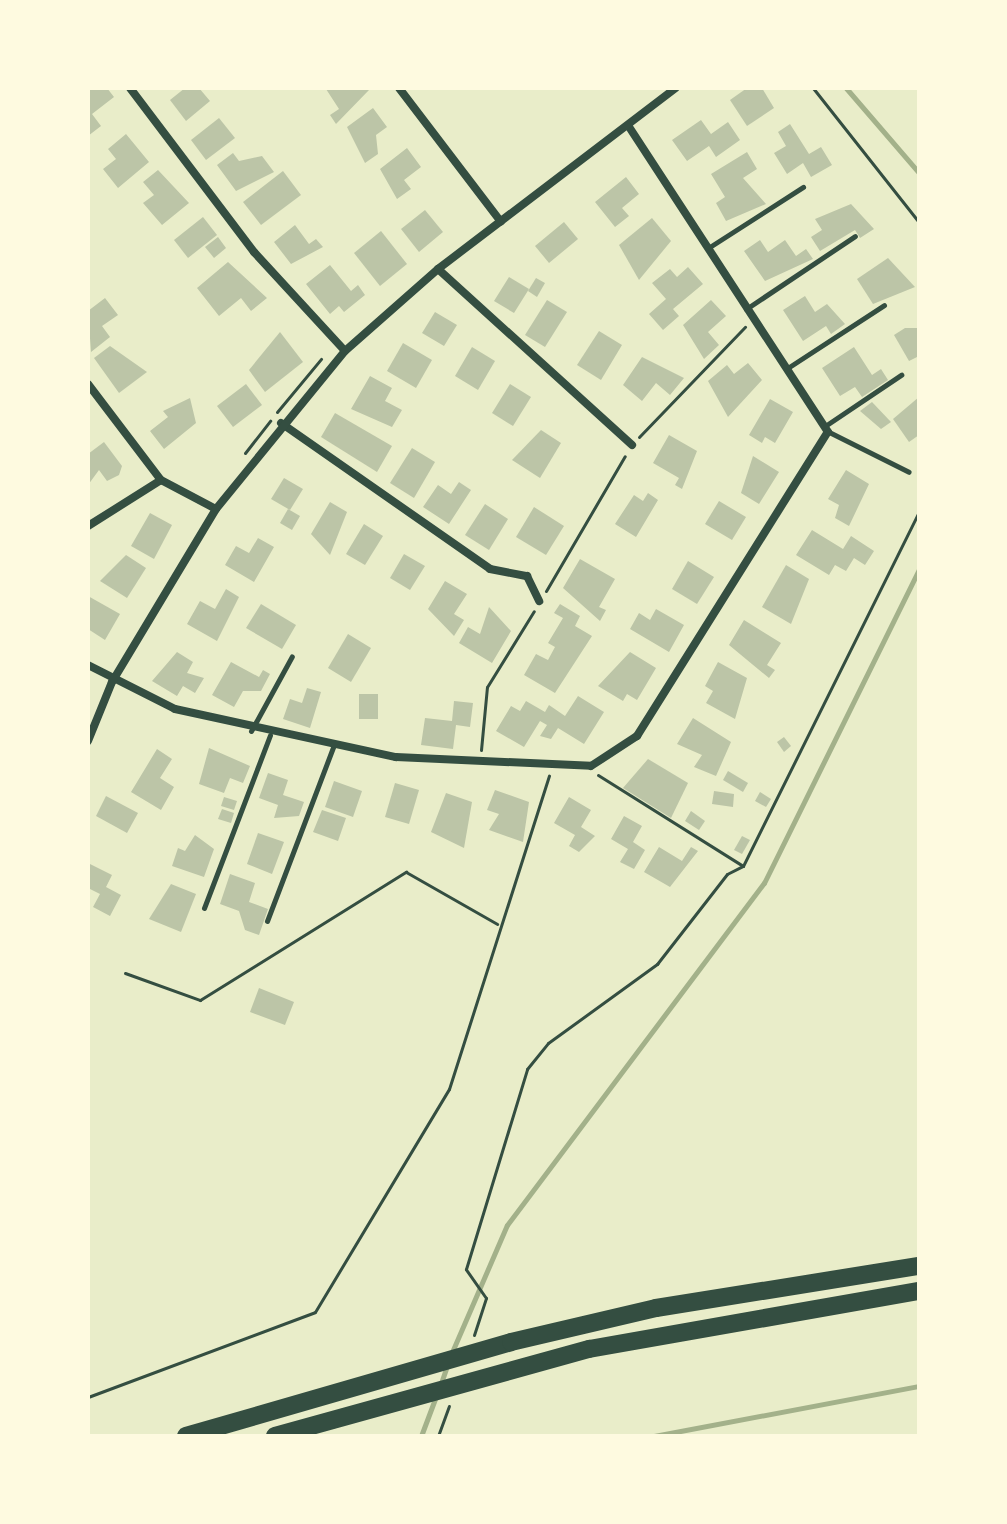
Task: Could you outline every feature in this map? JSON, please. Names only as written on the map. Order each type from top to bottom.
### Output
[{"type":"highway","points":[[186,1436],[387,1375],[656,1308],[919,1266]]},
{"type":"highway","points":[[275,1436],[517,1366],[919,1291]]},
{"type":"street","points":[[130,88],[263,262],[345,351]]},
{"type":"street","points":[[399,88],[501,222]]},
{"type":"street","points":[[88,741],[112,682],[216,509],[281,423],[345,351],[438,269],[629,127],[676,88]]},
{"type":"street","points":[[88,665],[112,682],[251,731],[334,745],[479,763],[550,768],[591,766],[637,736],[826,429],[629,127]]},
{"type":"street","points":[[438,269],[632,445]]},
{"type":"street","points":[[88,384],[161,480],[216,509]]},
{"type":"street","points":[[281,423],[490,569],[527,576],[539,601]]},
{"type":"street","points":[[88,526],[161,480]]},
{"type":"lane","points":[[708,248],[803,187]]},
{"type":"lane","points":[[746,309],[855,236]]},
{"type":"lane","points":[[786,369],[884,305]]},
{"type":"lane","points":[[901,375],[826,429],[909,472]]},
{"type":"lane","points":[[251,731],[292,656]]},
{"type":"lane","points":[[204,908],[270,735]]},
{"type":"lane","points":[[267,921],[334,745]]},
{"type":"path","points":[[813,88],[919,222]]},
{"type":"path","points":[[479,763],[487,687],[632,445],[754,320]]},
{"type":"path","points":[[484,1294],[466,1269],[488,1213],[507,1122],[532,1062],[657,964],[727,874],[743,866],[919,511]]},
{"type":"path","points":[[591,766],[606,785],[743,866]]},
{"type":"path","points":[[88,1397],[315,1312],[449,1089],[497,924],[509,910],[550,768]]},
{"type":"path","points":[[125,973],[200,1000],[406,872],[497,924]]},
{"type":"path","points":[[438,1436],[441,1428]]},
{"type":"building","points":[[88,88],[107,88],[114,97],[92,114],[101,126],[88,136]]},
{"type":"building","points":[[185,88],[199,88],[210,101],[186,121],[170,100]]},
{"type":"building","points":[[747,88],[762,88],[774,108],[747,126],[730,100]]},
{"type":"building","points":[[326,89],[369,90],[336,124],[330,115],[339,109]]},
{"type":"building","points":[[373,108],[387,127],[376,135],[378,154],[365,163],[347,127]]},
{"type":"building","points":[[219,118],[235,138],[206,160],[191,140]]},
{"type":"building","points":[[701,120],[711,134],[728,122],[740,140],[716,157],[709,146],[687,161],[672,140]]},
{"type":"building","points":[[790,124],[809,154],[821,147],[832,165],[811,177],[803,163],[787,174],[774,153],[786,146],[778,132]]},
{"type":"building","points":[[126,134],[149,162],[118,188],[103,169],[116,159],[108,149]]},
{"type":"building","points":[[407,148],[421,167],[404,180],[411,189],[397,199],[380,169]]},
{"type":"building","points":[[747,152],[757,169],[743,178],[766,204],[726,221],[716,203],[725,197],[711,174]]},
{"type":"building","points":[[233,153],[239,161],[262,156],[274,172],[236,191],[217,165]]},
{"type":"building","points":[[158,170],[189,203],[162,225],[143,203],[154,195],[143,182]]},
{"type":"building","points":[[283,171],[301,195],[261,225],[243,202]]},
{"type":"building","points":[[626,177],[639,194],[622,208],[629,216],[615,227],[595,202]]},
{"type":"building","points":[[851,204],[874,229],[860,238],[855,230],[820,251],[811,237],[822,230],[815,219]]},
{"type":"building","points":[[425,210],[443,232],[419,252],[401,229]]},
{"type":"building","points":[[203,217],[217,235],[188,258],[174,240]]},
{"type":"building","points":[[652,218],[671,241],[639,280],[619,245]]},
{"type":"building","points":[[564,222],[578,239],[549,263],[535,246]]},
{"type":"building","points":[[295,225],[309,244],[316,239],[323,247],[291,264],[274,242]]},
{"type":"building","points":[[381,231],[407,264],[380,286],[354,253]]},
{"type":"building","points":[[218,237],[226,248],[214,258],[205,247]]},
{"type":"building","points":[[760,240],[768,252],[785,240],[796,256],[806,249],[813,259],[765,281],[744,251]]},
{"type":"building","points":[[888,258],[915,287],[873,304],[857,279]]},
{"type":"building","points":[[228,262],[267,298],[251,311],[241,298],[219,316],[197,288]]},
{"type":"building","points":[[330,265],[351,291],[358,285],[365,295],[344,312],[339,306],[330,314],[306,284]]},
{"type":"building","points":[[688,267],[703,284],[673,309],[679,316],[663,330],[649,314],[666,299],[652,283],[670,269],[677,277]]},
{"type":"building","points":[[509,277],[529,289],[514,313],[494,301]]},
{"type":"building","points":[[536,278],[545,283],[537,297],[528,291]]},
{"type":"building","points":[[805,296],[815,312],[827,304],[845,324],[831,334],[826,326],[803,341],[783,310]]},
{"type":"building","points":[[105,298],[118,315],[102,326],[110,337],[91,352],[88,311]]},
{"type":"building","points":[[547,300],[567,312],[545,347],[525,335]]},
{"type":"building","points":[[711,300],[726,316],[708,332],[719,345],[704,359],[683,325]]},
{"type":"building","points":[[435,312],[457,325],[444,346],[422,333]]},
{"type":"building","points":[[905,328],[919,328],[919,356],[909,361],[894,335]]},
{"type":"building","points":[[599,331],[622,345],[601,380],[577,365]]},
{"type":"building","points":[[280,332],[303,362],[265,392],[249,370]]},
{"type":"building","points":[[403,343],[432,360],[416,388],[387,371]]},
{"type":"building","points":[[110,346],[147,372],[119,393],[94,358]]},
{"type":"building","points":[[472,347],[495,361],[478,390],[455,376]]},
{"type":"building","points":[[854,347],[872,375],[881,369],[888,380],[862,397],[855,387],[840,396],[822,368]]},
{"type":"building","points":[[642,357],[684,378],[670,395],[656,383],[642,401],[623,385]]},
{"type":"building","points":[[748,363],[762,380],[728,417],[708,381],[727,365],[734,374]]},
{"type":"building","points":[[370,376],[392,388],[385,401],[402,410],[392,427],[351,409]]},
{"type":"building","points":[[246,384],[262,405],[233,427],[217,406]]},
{"type":"building","points":[[510,384],[531,397],[513,426],[492,413]]},
{"type":"building","points":[[919,397],[919,435],[909,442],[893,419]]},
{"type":"building","points":[[190,398],[196,423],[164,449],[150,431],[168,417],[163,411]]},
{"type":"building","points":[[770,399],[793,412],[775,443],[765,437],[762,443],[749,435]]},
{"type":"building","points":[[872,402],[891,422],[881,429],[860,411]]},
{"type":"building","points":[[335,413],[392,446],[377,472],[321,437]]},
{"type":"building","points":[[541,430],[561,443],[540,478],[512,460]]},
{"type":"building","points":[[669,435],[697,451],[682,489],[675,485],[679,478],[653,463]]},
{"type":"building","points":[[104,442],[122,466],[119,475],[107,481],[99,470],[88,485],[88,454]]},
{"type":"building","points":[[412,448],[435,462],[414,498],[390,483]]},
{"type":"building","points":[[753,456],[779,472],[759,504],[741,493]]},
{"type":"building","points":[[846,470],[869,484],[849,526],[835,518],[839,505],[828,499]]},
{"type":"building","points":[[284,478],[303,489],[290,510],[271,499]]},
{"type":"building","points":[[459,482],[471,490],[449,524],[423,507],[438,485],[451,494]]},
{"type":"building","points":[[648,493],[658,500],[636,537],[615,524],[634,495],[643,501]]},
{"type":"building","points":[[719,501],[746,517],[732,540],[705,524]]},
{"type":"building","points":[[330,502],[347,512],[330,555],[311,534]]},
{"type":"building","points":[[485,504],[508,519],[489,550],[465,535]]},
{"type":"building","points":[[534,507],[564,526],[546,555],[516,537]]},
{"type":"building","points":[[288,509],[300,516],[292,530],[280,523]]},
{"type":"building","points":[[150,513],[172,525],[154,559],[131,546]]},
{"type":"building","points":[[364,524],[383,536],[365,565],[346,554]]},
{"type":"building","points":[[812,530],[843,549],[851,536],[874,551],[865,565],[854,558],[846,571],[835,565],[829,575],[796,555]]},
{"type":"building","points":[[258,538],[274,547],[254,582],[225,565],[236,546],[249,553]]},
{"type":"building","points":[[404,554],[425,566],[410,590],[390,578]]},
{"type":"building","points":[[126,555],[146,568],[127,598],[100,581]]},
{"type":"building","points":[[580,559],[615,579],[599,607],[606,610],[600,621],[563,588]]},
{"type":"building","points":[[688,561],[714,577],[697,604],[672,589]]},
{"type":"building","points":[[786,565],[809,579],[791,624],[762,607]]},
{"type":"building","points":[[445,581],[467,594],[454,614],[464,620],[454,636],[428,609]]},
{"type":"building","points":[[226,589],[239,597],[217,641],[187,624],[200,601],[215,609]]},
{"type":"building","points":[[88,596],[120,614],[105,640],[88,629]]},
{"type":"building","points":[[261,604],[296,625],[282,649],[246,628]]},
{"type":"building","points":[[560,604],[580,616],[575,626],[592,636],[555,693],[524,675],[536,654],[548,660],[555,647],[548,643],[563,618],[554,613]]},
{"type":"building","points":[[489,607],[511,631],[492,663],[459,643],[468,627],[480,634]]},
{"type":"building","points":[[656,609],[684,625],[669,652],[630,629],[639,613],[650,620]]},
{"type":"building","points":[[744,620],[781,643],[767,665],[775,670],[769,678],[729,645]]},
{"type":"building","points":[[348,634],[371,648],[351,682],[328,668]]},
{"type":"building","points":[[177,652],[193,662],[187,673],[204,678],[195,693],[183,686],[177,696],[152,681]]},
{"type":"building","points":[[630,652],[656,668],[637,700],[627,694],[623,701],[598,686]]},
{"type":"building","points":[[231,662],[259,677],[263,670],[270,674],[261,691],[243,691],[234,707],[212,695]]},
{"type":"building","points":[[718,662],[747,678],[735,719],[706,703],[713,691],[705,686]]},
{"type":"building","points":[[307,688],[321,692],[310,728],[283,719],[290,699],[302,703]]},
{"type":"building","points":[[359,694],[378,694],[378,719],[359,719]]},
{"type":"building","points":[[578,696],[604,712],[584,744],[558,728],[551,739],[540,736],[547,725],[540,721],[524,747],[496,731],[511,706],[520,711],[526,701],[545,712],[549,705],[565,716]]},
{"type":"building","points":[[454,701],[473,703],[470,727],[456,725],[453,749],[421,745],[425,718],[452,721]]},
{"type":"building","points":[[693,718],[731,742],[716,776],[694,767],[702,755],[677,744]]},
{"type":"building","points":[[784,737],[791,746],[784,752],[777,742]]},
{"type":"building","points":[[209,748],[250,766],[243,783],[230,778],[224,793],[199,784]]},
{"type":"building","points":[[157,749],[172,759],[160,778],[174,787],[161,810],[131,792]]},
{"type":"building","points":[[648,759],[688,783],[671,818],[623,788]]},
{"type":"building","points":[[728,771],[748,783],[743,792],[723,780]]},
{"type":"building","points":[[268,773],[288,780],[283,795],[304,802],[299,816],[274,818],[278,805],[259,798]]},
{"type":"building","points":[[334,781],[362,791],[353,817],[325,807]]},
{"type":"building","points":[[395,783],[419,790],[409,824],[385,817]]},
{"type":"building","points":[[495,790],[529,802],[523,842],[489,830],[499,814],[487,810]]},
{"type":"building","points":[[714,791],[734,794],[733,807],[712,804]]},
{"type":"building","points":[[760,792],[771,799],[766,807],[755,801]]},
{"type":"building","points":[[446,793],[472,802],[464,848],[431,832]]},
{"type":"building","points":[[106,796],[138,813],[127,833],[96,816]]},
{"type":"building","points":[[224,797],[237,801],[234,810],[221,806]]},
{"type":"building","points":[[569,797],[591,810],[581,827],[595,836],[579,852],[569,846],[575,835],[554,823]]},
{"type":"building","points":[[222,809],[234,813],[231,823],[218,819]]},
{"type":"building","points":[[322,810],[346,818],[338,841],[313,832]]},
{"type":"building","points":[[691,811],[705,821],[699,830],[685,821]]},
{"type":"building","points":[[624,816],[642,826],[633,842],[645,850],[634,869],[620,862],[628,849],[611,839]]},
{"type":"building","points":[[258,833],[284,842],[272,874],[247,864]]},
{"type":"building","points":[[195,835],[214,849],[204,877],[172,866],[178,848],[185,851]]},
{"type":"building","points":[[742,836],[750,840],[742,854],[734,850]]},
{"type":"building","points":[[659,847],[682,861],[691,847],[698,851],[670,887],[644,872]]},
{"type":"building","points":[[88,863],[112,875],[106,887],[121,895],[110,916],[93,907],[100,894],[88,888]]},
{"type":"building","points":[[230,874],[255,883],[249,902],[268,909],[259,935],[245,930],[239,911],[220,904]]},
{"type":"building","points":[[171,884],[196,894],[181,932],[149,919]]},
{"type":"building","points":[[259,988],[294,1002],[285,1025],[250,1012]]},
{"type":"waterway","points":[[846,88],[919,173]]},
{"type":"waterway","points":[[452,1352],[507,1225],[764,883],[919,569]]},
{"type":"waterway","points":[[440,1386],[447,1366]]},
{"type":"waterway","points":[[654,1436],[919,1386]]},
{"type":"waterway","points":[[421,1436],[436,1396]]}]
